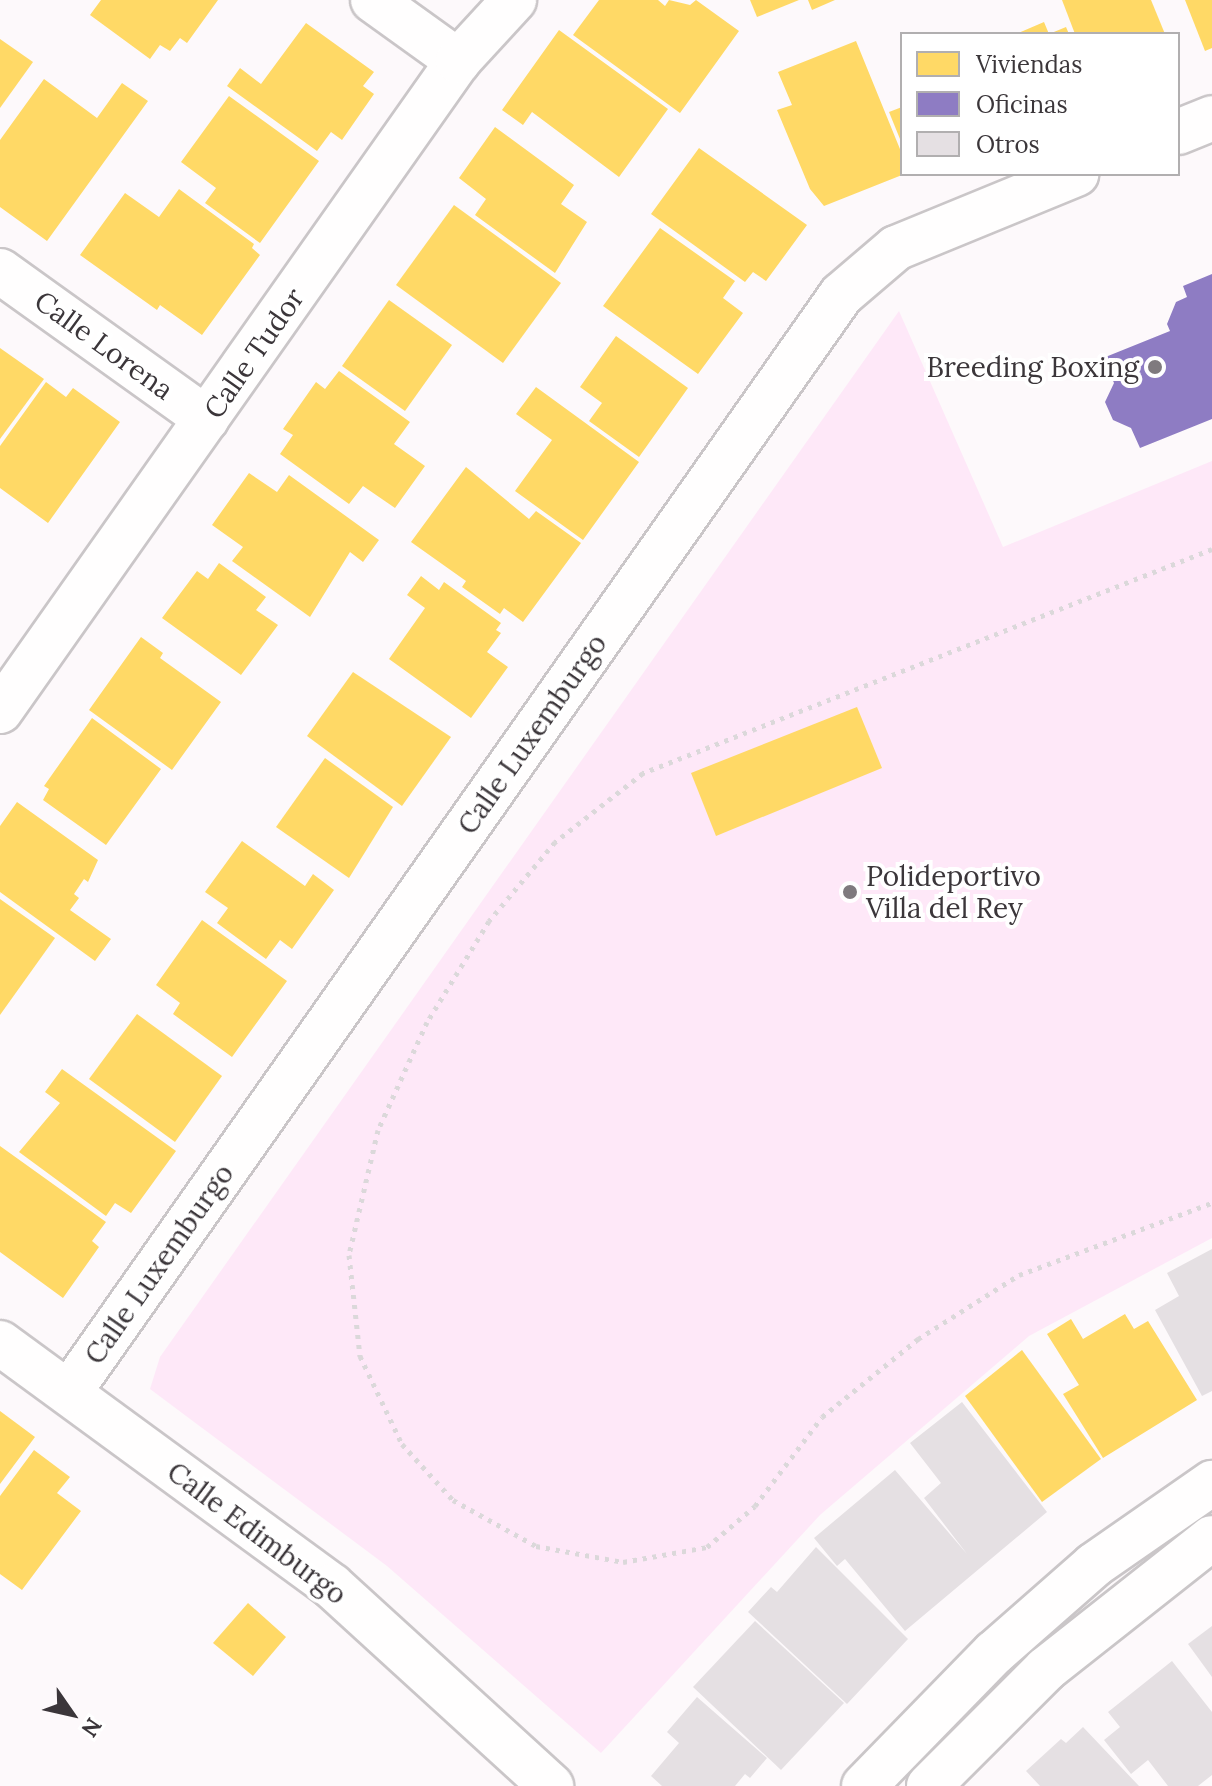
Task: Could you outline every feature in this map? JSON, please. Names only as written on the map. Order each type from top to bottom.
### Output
[{"type":"street","points":[[373,0],[458,61]]},
{"type":"street","name":"Calle Tudor","points":[[0,711],[458,61],[514,0]]},
{"type":"street","points":[[1180,131],[1212,118]]},
{"type":"street","name":"Calle Luxemburgo","points":[[70,1391],[841,295],[896,248],[1071,176]]},
{"type":"street","name":"Calle Lorena","points":[[0,271],[207,419]]},
{"type":"street","name":"Calle Edimburgo","points":[[0,1343],[70,1391],[332,1586],[551,1786]]},
{"type":"street","points":[[864,1786],[994,1653],[1094,1565],[1212,1483]]},
{"type":"street","points":[[929,1786],[1046,1669],[1212,1538]]},
{"type":"path","points":[[1212,549],[643,773],[555,842],[489,921],[427,1022],[378,1130],[349,1255],[360,1356],[402,1444],[453,1500],[536,1546],[623,1562],[707,1547],[755,1506],[822,1417],[918,1339],[1019,1275],[1212,1203]]},
{"type":"shaded area","name":"Polideportivo Villa del Rey","points":[[899,311],[1003,547],[1212,461],[1212,1238],[1029,1336],[820,1515],[601,1753],[387,1566],[150,1389],[160,1357]]},
{"type":"building: Viviendas","points":[[101,0],[218,0],[187,43],[180,38],[170,51],[160,45],[150,59],[90,15]]},
{"type":"building: Viviendas","points":[[599,0],[658,0],[665,6],[669,0],[690,5],[696,0],[739,31],[680,113],[573,35]]},
{"type":"building: Viviendas","points":[[750,0],[799,0],[757,17]]},
{"type":"building: Viviendas","points":[[808,0],[835,0],[812,10]]},
{"type":"building: Viviendas","points":[[1062,0],[1151,0],[1164,32],[1074,32]]},
{"type":"building: Viviendas","points":[[1185,0],[1212,0],[1212,48],[1205,51]]},
{"type":"building: Viviendas","points":[[1044,22],[1048,32],[1021,32]]},
{"type":"building: Viviendas","points":[[306,23],[374,72],[363,86],[374,94],[342,140],[331,132],[317,151],[227,86],[240,68],[261,84]]},
{"type":"building: Viviendas","points":[[559,30],[668,109],[619,177],[532,112],[523,125],[502,110]]},
{"type":"building: Viviendas","points":[[0,39],[33,62],[0,108]]},
{"type":"building: Viviendas","points":[[856,41],[900,149],[900,176],[824,206],[810,189],[777,110],[792,105],[778,72]]},
{"type":"building: Viviendas","points":[[44,79],[97,118],[122,83],[148,101],[47,241],[0,207],[0,140]]},
{"type":"building: Viviendas","points":[[229,96],[319,161],[260,243],[205,203],[216,188],[181,162]]},
{"type":"building: Viviendas","points":[[900,108],[900,139],[889,112]]},
{"type":"building: Viviendas","points":[[495,127],[574,185],[561,204],[587,222],[555,273],[475,215],[486,199],[459,178]]},
{"type":"building: Viviendas","points":[[699,148],[807,225],[766,281],[753,272],[745,282],[651,214]]},
{"type":"building: Viviendas","points":[[179,189],[254,244],[252,248],[260,255],[202,335],[160,305],[157,310],[80,255],[125,193],[159,217]]},
{"type":"building: Viviendas","points":[[454,205],[561,283],[503,363],[396,285]]},
{"type":"building: Viviendas","points":[[660,228],[735,281],[723,298],[743,313],[698,374],[603,306]]},
{"type":"building: Viviendas","points":[[389,300],[452,345],[405,411],[342,366]]},
{"type":"building: Viviendas","points":[[616,336],[688,388],[639,457],[589,421],[602,403],[580,387]]},
{"type":"building: Viviendas","points":[[0,348],[44,379],[0,439]]},
{"type":"building: Viviendas","points":[[339,371],[410,422],[394,444],[425,466],[395,508],[363,486],[349,504],[280,454],[293,435],[283,429],[316,382],[325,389]]},
{"type":"building: Viviendas","points":[[46,382],[66,397],[73,388],[120,422],[48,523],[0,488],[0,446]]},
{"type":"building: Viviendas","points":[[536,387],[639,462],[583,540],[515,491],[552,440],[516,414]]},
{"type":"building: Viviendas","points":[[466,467],[529,519],[536,511],[581,543],[523,622],[504,608],[500,614],[462,587],[466,581],[411,542]]},
{"type":"building: Viviendas","points":[[249,473],[277,492],[289,475],[379,540],[363,562],[350,552],[310,617],[232,561],[243,547],[212,525]]},
{"type":"building: Viviendas","points":[[219,563],[266,597],[256,610],[278,625],[241,675],[162,618],[197,571],[208,579]]},
{"type":"building: Viviendas","points":[[421,576],[439,590],[444,582],[501,623],[496,630],[501,633],[487,652],[508,667],[471,718],[389,659],[425,608],[407,595]]},
{"type":"building: Viviendas","points":[[141,637],[163,653],[160,658],[221,702],[172,770],[89,710]]},
{"type":"building: Viviendas","points":[[353,672],[451,737],[402,806],[307,736]]},
{"type":"building: Viviendas","points":[[857,707],[882,768],[716,836],[691,773]]},
{"type":"building: Viviendas","points":[[92,718],[161,769],[106,845],[43,800],[49,789],[44,786]]},
{"type":"building: Viviendas","points":[[325,758],[393,807],[349,878],[276,827]]},
{"type":"building: Viviendas","points":[[17,802],[98,860],[88,882],[84,879],[74,894],[79,898],[70,910],[111,939],[95,961],[0,892],[0,826]]},
{"type":"building: Viviendas","points":[[242,841],[305,886],[313,874],[334,890],[292,949],[280,940],[266,959],[217,923],[228,908],[205,892]]},
{"type":"building: Viviendas","points":[[0,899],[55,938],[0,1015]]},
{"type":"building: Viviendas","points":[[202,920],[287,981],[232,1057],[173,1014],[180,1003],[156,985]]},
{"type":"building: Viviendas","points":[[137,1014],[222,1076],[175,1142],[89,1079]]},
{"type":"building: Viviendas","points":[[62,1069],[176,1151],[131,1213],[115,1203],[106,1216],[19,1152],[60,1103],[45,1092]]},
{"type":"building: Viviendas","points":[[0,1146],[106,1222],[92,1241],[99,1247],[63,1298],[0,1252]]},
{"type":"building: Viviendas","points":[[1125,1314],[1134,1329],[1148,1321],[1197,1400],[1103,1458],[1063,1394],[1079,1385],[1047,1334],[1071,1319],[1083,1339]]},
{"type":"building: Viviendas","points":[[1022,1350],[1101,1459],[1042,1502],[965,1396]]},
{"type":"building: Viviendas","points":[[0,1411],[35,1437],[0,1484]]},
{"type":"building: Viviendas","points":[[34,1450],[70,1477],[57,1493],[81,1511],[22,1590],[0,1574],[0,1496]]},
{"type":"building: Viviendas","points":[[248,1603],[286,1637],[253,1676],[213,1643]]},
{"type":"building: Oficinas","points":[[1212,274],[1212,419],[1140,448],[1131,428],[1113,420],[1105,402],[1114,383],[1103,358],[1170,331],[1167,324],[1176,302],[1187,297],[1183,286]]},
{"type":"building: Otros","points":[[1212,1249],[1212,1391],[1202,1396],[1155,1310],[1179,1296],[1167,1273]]},
{"type":"building: Otros","points":[[962,1402],[1047,1512],[905,1631],[845,1559],[837,1566],[814,1538],[895,1470],[967,1554],[924,1498],[941,1483],[910,1443]]},
{"type":"building: Otros","points":[[816,1547],[908,1639],[847,1704],[748,1612],[771,1587],[777,1592]]},
{"type":"building: Otros","points":[[755,1621],[844,1703],[781,1770],[693,1687]]},
{"type":"building: Otros","points":[[1212,1626],[1212,1677],[1188,1644]]},
{"type":"building: Otros","points":[[1172,1661],[1212,1712],[1212,1775],[1198,1786],[1168,1786],[1148,1760],[1131,1774],[1104,1740],[1120,1727],[1108,1712]]},
{"type":"building: Otros","points":[[697,1697],[767,1758],[750,1778],[745,1774],[735,1786],[662,1786],[651,1776],[679,1743],[667,1732]]},
{"type":"building: Otros","points":[[1083,1727],[1139,1786],[1040,1786],[1026,1771],[1061,1739],[1066,1743]]},
{"type":"place","name":"Breeding Boxing","points":[[1155,367]]},
{"type":"place","name":"Polideportivo Villa del Rey","points":[[850,892]]}]
